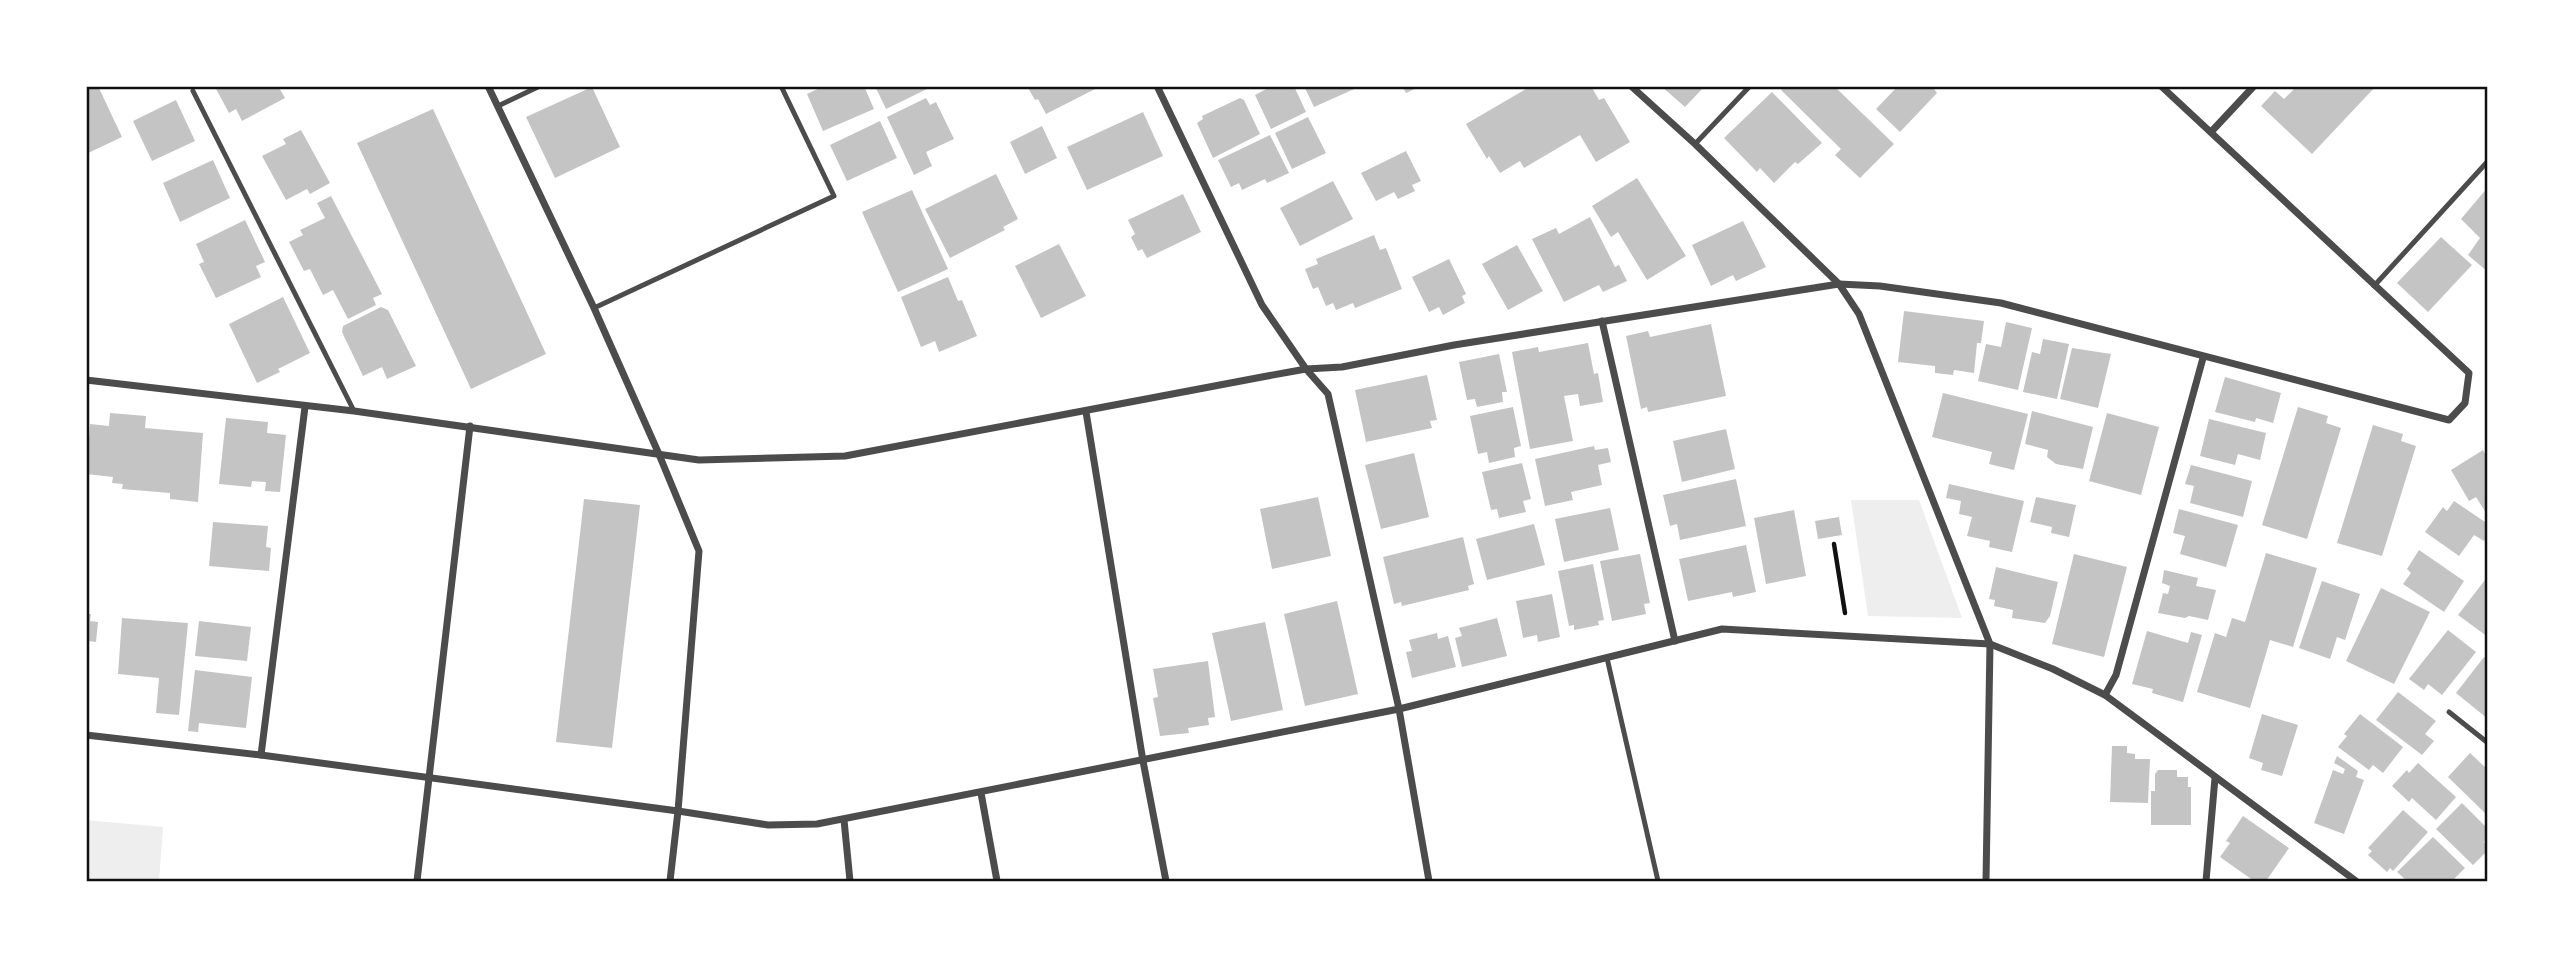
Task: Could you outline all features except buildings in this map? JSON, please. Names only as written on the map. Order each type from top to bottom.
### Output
[{"type":"street","points":[[488,86],[594,308],[659,452],[699,551],[670,881]]},
{"type":"street","points":[[1167,86],[1158,88],[1262,305],[1306,369],[1328,394],[1399,709],[1429,881]]},
{"type":"street","points":[[1631,86],[1695,144],[1839,284],[1859,314],[1990,644],[1986,881]]},
{"type":"street","points":[[86,380],[470,426],[699,460],[845,456],[1306,369],[1342,367],[1454,345],[1839,284],[1880,286],[2001,303],[2203,358],[2449,420],[2465,403],[2469,373],[2161,86]]},
{"type":"street","points":[[2211,132],[2254,86]]},
{"type":"street","points":[[1602,321],[1675,641]]},
{"type":"street","points":[[2105,695],[2116,675],[2203,358]]},
{"type":"street","points":[[261,755],[305,407]]},
{"type":"street","points":[[1086,412],[1143,761],[1166,881]]},
{"type":"street","points":[[417,881],[470,426]]},
{"type":"street","points":[[86,735],[261,755],[768,825],[817,824],[1399,709],[1722,629],[1990,644],[2053,669],[2105,695],[2356,881]]},
{"type":"street","points":[[2206,881],[2215,778]]},
{"type":"street","points":[[981,793],[997,881]]},
{"type":"street","points":[[844,820],[850,881]]},
{"type":"lane","points":[[498,106],[540,86]]},
{"type":"lane","points":[[594,308],[834,196],[781,86]]},
{"type":"lane","points":[[1695,144],[1750,86]]},
{"type":"lane","points":[[192,91],[355,411]]},
{"type":"lane","points":[[2374,286],[2488,161]]},
{"type":"lane","points":[[1607,658],[1658,881]]},
{"type":"lane","points":[[2449,712],[2488,743]]},
{"type":"path","points":[[1834,544],[1844,609]]},
{"type":"shaded area","points":[[1851,500],[1919,500],[1962,618],[1868,616]]},
{"type":"shaded area","points":[[86,820],[163,827],[159,881],[86,881]]}]
